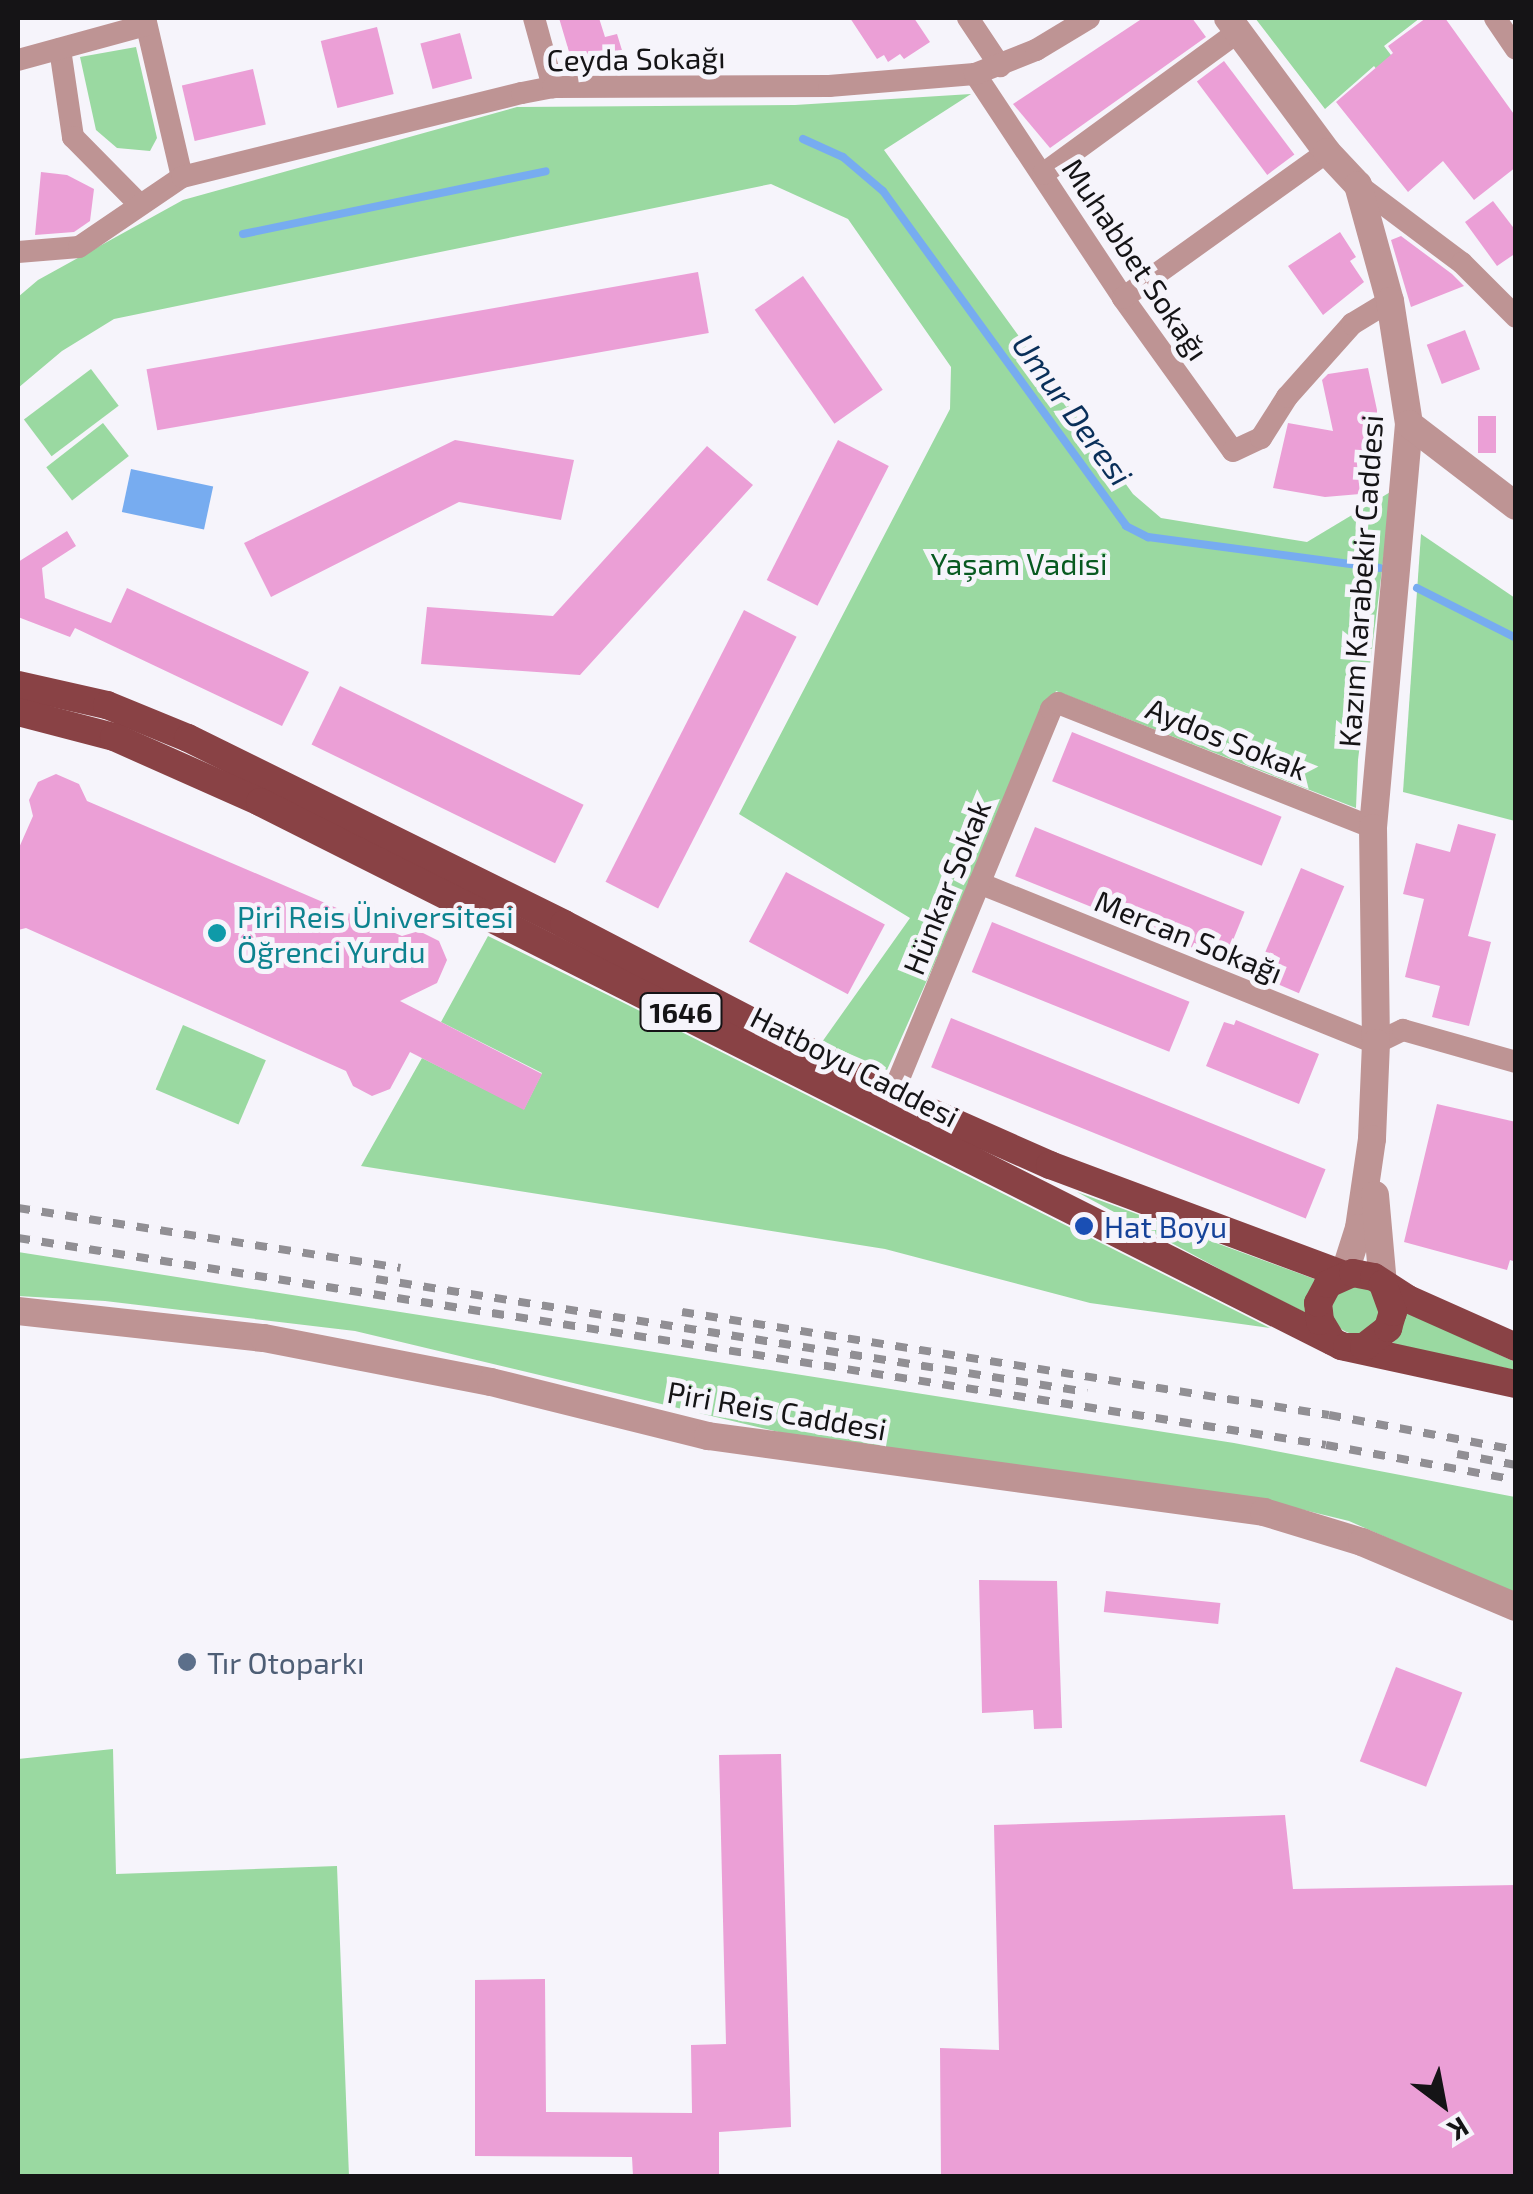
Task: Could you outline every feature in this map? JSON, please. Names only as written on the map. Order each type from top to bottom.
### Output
[{"type":"main road","name":"Hatboyu Caddesi","points":[[18,685],[106,705],[188,738],[564,924],[887,1107],[1344,1275],[1365,1274],[1516,1346]]},
{"type":"main road","name":"Hatboyu Caddesi","points":[[18,712],[114,737],[177,762],[887,1107],[1337,1343],[1516,1384]]},
{"type":"main road","points":[[1344,1275],[1328,1284],[1318,1303],[1320,1321],[1337,1343],[1364,1347],[1388,1328],[1393,1312],[1383,1284]]},
{"type":"street","points":[[534,18],[553,86]]},
{"type":"street","points":[[968,18],[1000,66]]},
{"type":"street","name":"Ceyda Sokağı","points":[[18,252],[79,248],[108,231],[138,202],[182,177],[553,86],[829,86],[975,74],[1000,66],[1089,18]]},
{"type":"street","points":[[1495,18],[1516,49]]},
{"type":"street","points":[[18,60],[146,21],[182,177]]},
{"type":"street","points":[[1043,174],[1233,25]]},
{"type":"street","name":"Kazım Karabekir Caddesi","points":[[1233,25],[1327,152],[1358,185],[1390,301],[1409,424],[1373,828],[1376,1043],[1372,1139]]},
{"type":"street","points":[[60,49],[73,137],[138,202]]},
{"type":"street","name":"Muhabbet Sokağı","points":[[975,74],[1122,298],[1233,451],[1261,438],[1287,397],[1352,324],[1390,301]]},
{"type":"street","points":[[1122,298],[1327,152]]},
{"type":"street","points":[[1358,185],[1462,262],[1516,318]]},
{"type":"street","points":[[1409,424],[1516,506]]},
{"type":"street","name":"Aydos Sokak","points":[[1058,704],[1373,828]]},
{"type":"street","name":"Hünkar Sokak","points":[[887,1107],[1051,709],[1058,704]]},
{"type":"street","name":"Mercan Sokağı","points":[[979,884],[1376,1043]]},
{"type":"street","points":[[1376,1043],[1402,1030],[1516,1062]]},
{"type":"street","points":[[1344,1275],[1357,1239],[1372,1139]]},
{"type":"street","points":[[1372,1139],[1383,1284]]},
{"type":"street","name":"Piri Reis Caddesi","points":[[18,1311],[264,1338],[491,1382],[708,1436],[1264,1512],[1362,1542],[1516,1607]]},
{"type":"green space","points":[[1255,18],[1420,18],[1384,46],[1425,99],[1409,112],[1374,66],[1325,109]]},
{"type":"green space","points":[[136,47],[157,138],[150,151],[117,148],[96,130],[80,57]]},
{"type":"green space","name":"Yaşam Vadisi","points":[[971,94],[884,150],[1133,494],[1161,518],[1307,542],[1392,491],[1358,760],[1356,808],[1056,691],[887,1070],[822,1042],[910,918],[739,814],[950,409],[951,367],[848,219],[771,184],[114,319],[62,351],[18,388],[18,297],[38,280],[183,200],[517,107],[795,105]]},
{"type":"green space","points":[[91,369],[119,406],[52,456],[24,420]]},
{"type":"green space","points":[[103,423],[129,456],[72,500],[46,467]]},
{"type":"green space","points":[[1421,534],[1515,598],[1515,821],[1403,792]]},
{"type":"green space","points":[[488,936],[1270,1328],[1090,1303],[885,1249],[361,1166],[422,1058],[524,1109],[542,1073],[441,1022]]},
{"type":"green space","points":[[183,1025],[266,1060],[238,1125],[156,1089]]},
{"type":"green space","points":[[1077,1192],[1320,1281],[1306,1313],[1251,1286]]},
{"type":"green space","points":[[18,1252],[1234,1443],[1515,1497],[1515,1594],[1349,1521],[1250,1497],[787,1434],[355,1331],[105,1301],[18,1296]]},
{"type":"green space","points":[[1356,1286],[1373,1293],[1380,1310],[1373,1327],[1356,1334],[1339,1327],[1332,1310],[1339,1293]]},
{"type":"green space","points":[[1404,1311],[1515,1362],[1515,1370],[1392,1344],[1402,1330]]},
{"type":"green space","points":[[113,1749],[116,1874],[337,1866],[349,2176],[18,2176],[18,1759]]},
{"type":"water","points":[[131,469],[213,486],[204,530],[122,512]]},
{"type":"building","points":[[559,18],[599,18],[605,37],[617,34],[625,60],[575,72]]},
{"type":"building","points":[[850,18],[914,18],[930,42],[904,59],[900,54],[888,62],[884,55],[877,59]]},
{"type":"building","points":[[1143,18],[1192,18],[1206,37],[1050,148],[1013,104]]},
{"type":"building","points":[[1426,18],[1445,18],[1516,117],[1516,167],[1474,200],[1443,161],[1408,192],[1336,102],[1393,53],[1388,46]]},
{"type":"building","points":[[377,27],[394,94],[337,108],[321,41]]},
{"type":"building","points":[[460,33],[472,78],[433,89],[420,44]]},
{"type":"building","points":[[1224,61],[1294,154],[1267,175],[1197,81]]},
{"type":"building","points":[[253,69],[266,125],[195,141],[182,85]]},
{"type":"building","points":[[41,172],[67,175],[94,189],[90,221],[74,232],[35,235]]},
{"type":"building","points":[[1493,201],[1516,231],[1516,253],[1497,266],[1465,222]]},
{"type":"building","points":[[1340,232],[1356,257],[1350,261],[1364,282],[1323,315],[1288,266]]},
{"type":"building","points":[[1401,236],[1464,286],[1411,307],[1391,240]]},
{"type":"building","points":[[698,272],[709,333],[157,430],[147,369]]},
{"type":"building","points":[[803,276],[883,390],[834,424],[755,310]]},
{"type":"building","points":[[1465,330],[1480,369],[1442,384],[1427,345]]},
{"type":"building","points":[[1368,368],[1377,410],[1377,452],[1356,454],[1360,494],[1325,497],[1273,488],[1288,423],[1333,431],[1322,380],[1328,374]]},
{"type":"building","points":[[1478,416],[1496,416],[1496,453],[1478,453]]},
{"type":"building","points":[[455,440],[574,460],[561,520],[459,502],[271,597],[244,543]]},
{"type":"building","points":[[838,440],[889,466],[818,606],[767,580]]},
{"type":"building","points":[[707,446],[753,485],[580,675],[421,664],[427,607],[553,616]]},
{"type":"building","points":[[67,531],[76,546],[42,568],[45,598],[111,623],[127,588],[309,672],[282,726],[75,628],[70,637],[18,617],[18,562]]},
{"type":"building","points":[[744,610],[797,637],[658,909],[606,882]]},
{"type":"building","points":[[340,686],[584,805],[555,863],[312,744]]},
{"type":"building","points":[[1072,732],[1282,817],[1262,866],[1052,781]]},
{"type":"building","name":"Piri Reis Üniversitesi Öğrenci Yurdu","points":[[56,774],[79,784],[87,801],[402,936],[419,931],[439,941],[447,960],[437,983],[400,1001],[542,1074],[524,1110],[410,1052],[390,1089],[372,1096],[353,1086],[346,1071],[26,928],[18,930],[18,850],[33,816],[29,800],[38,782]]},
{"type":"building","points":[[1458,824],[1496,834],[1468,936],[1491,942],[1469,1026],[1432,1017],[1440,986],[1405,977],[1424,899],[1403,894],[1416,843],[1450,852]]},
{"type":"building","points":[[1035,827],[1245,912],[1225,961],[1015,876]]},
{"type":"building","points":[[1301,868],[1344,886],[1299,993],[1256,975]]},
{"type":"building","points":[[786,872],[885,925],[848,994],[749,942]]},
{"type":"building","points":[[992,922],[1189,1002],[1169,1052],[972,972]]},
{"type":"building","points":[[951,1018],[1326,1169],[1306,1218],[931,1067]]},
{"type":"building","points":[[1236,1020],[1319,1054],[1299,1104],[1206,1066],[1224,1022],[1234,1025]]},
{"type":"building","points":[[1437,1104],[1516,1122],[1516,1262],[1510,1260],[1507,1270],[1404,1242]]},
{"type":"building","points":[[979,1580],[1057,1581],[1062,1728],[1034,1729],[1033,1710],[982,1713]]},
{"type":"building","points":[[1106,1591],[1220,1603],[1218,1624],[1104,1612]]},
{"type":"building","points":[[1396,1667],[1462,1692],[1426,1787],[1360,1761]]},
{"type":"building","points":[[781,1754],[791,2127],[719,2132],[719,2176],[633,2176],[632,2157],[475,2156],[475,1980],[545,1979],[546,2112],[692,2113],[691,2045],[726,2044],[719,1755]]},
{"type":"building","points":[[1285,1815],[1293,1889],[1516,1885],[1516,2176],[941,2176],[940,2048],[999,2050],[994,1825]]},
{"type":"waterway","name":"Umur Deresi","points":[[803,139],[843,157],[883,191],[1126,526],[1148,537],[1380,568]]},
{"type":"waterway","name":"Umur Deresi","points":[[243,234],[546,171]]},
{"type":"waterway","name":"Umur Deresi","points":[[1417,588],[1516,638]]},
{"type":"railway","points":[[18,1208],[400,1268]]},
{"type":"railway","points":[[18,1238],[1326,1445],[1516,1480]]},
{"type":"railway","points":[[376,1279],[1087,1392]]},
{"type":"railway","points":[[682,1312],[1329,1415],[1516,1450]]},
{"type":"railway","points":[[1457,1454],[1516,1465]]},
{"type":"place","name":"Piri Reis Üniversitesi Öğrenci Yurdu","points":[[217,933]]},
{"type":"place","name":"Hat Boyu","points":[[1084,1226]]},
{"type":"place","name":"Tır Otoparkı","points":[[187,1662]]}]
